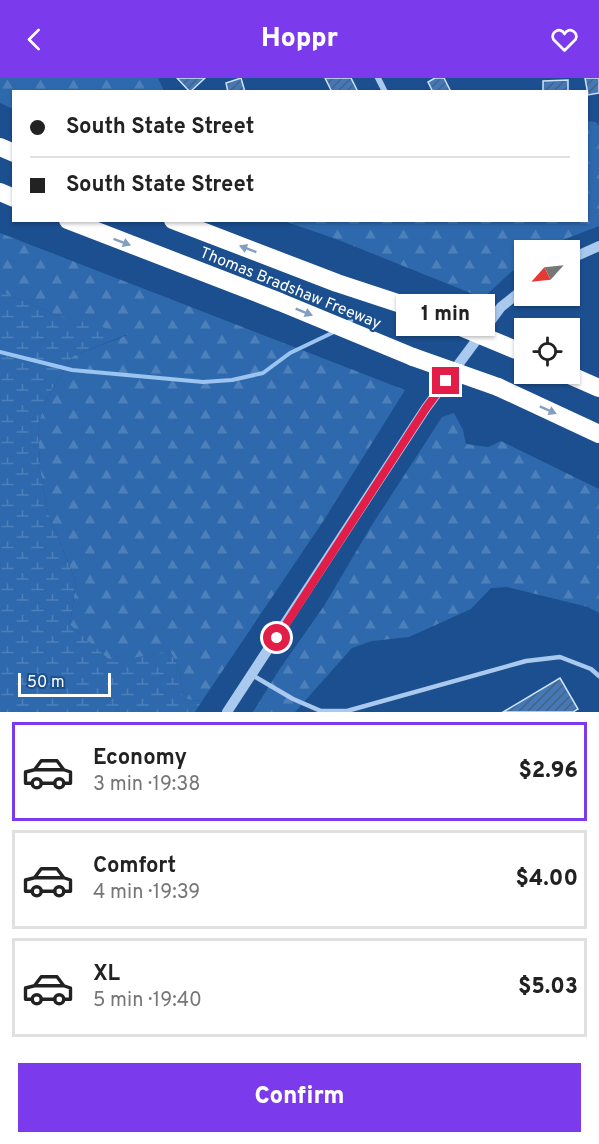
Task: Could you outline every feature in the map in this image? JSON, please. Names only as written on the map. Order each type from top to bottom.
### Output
[{"type":"highway","name":"Thomas Bradshaw Freeway","points":[[73,222],[280,302],[413,357],[498,387],[599,434]]},
{"type":"highway","name":"Thomas Bradshaw Freeway","points":[[178,222],[337,283],[422,311],[514,349]]},
{"type":"highway","points":[[580,380],[599,388]]},
{"type":"street","points":[[580,255],[599,246]]},
{"type":"street","points":[[227,712],[426,408],[501,307],[514,297]]},
{"type":"lane","points":[[252,675],[293,699],[321,711],[347,711],[526,661],[560,657],[591,669],[599,676]]},
{"type":"green space","points":[[0,78],[158,78],[164,90],[12,90],[12,109],[0,103]]},
{"type":"green space","points":[[588,121],[596,122],[599,126],[599,226],[563,240],[514,240],[514,270],[483,298],[336,239],[287,222],[588,222]]},
{"type":"green space","points":[[0,233],[405,390],[324,520],[202,701],[183,699],[180,670],[170,651],[112,663],[70,625],[76,582],[48,513],[40,469],[38,425],[47,397],[73,356],[127,335],[54,314],[0,291]]},
{"type":"green space","points":[[0,291],[54,314],[128,334],[73,356],[47,397],[38,425],[40,469],[48,513],[76,582],[70,625],[112,662],[170,651],[180,670],[183,699],[202,701],[195,712],[0,712]]},
{"type":"green space","points":[[454,413],[463,430],[466,444],[488,447],[501,441],[599,489],[599,613],[588,607],[507,587],[491,588],[471,609],[409,637],[372,641],[352,648],[295,712],[253,712],[324,606],[370,528],[442,417]]},
{"type":"building","points":[[177,78],[205,78],[192,90],[188,90]]},
{"type":"building","points":[[241,78],[244,90],[228,90],[226,83]]},
{"type":"building","points":[[325,78],[351,78],[357,90],[331,90]]},
{"type":"building","points":[[435,78],[444,78],[450,90],[432,90],[428,82]]},
{"type":"building","points":[[585,78],[599,78],[599,93],[588,95]]},
{"type":"building","points":[[568,80],[568,90],[543,90],[543,81]]},
{"type":"building","points":[[560,678],[578,709],[573,712],[503,712]]},
{"type":"waterway","points":[[347,323],[359,315]]},
{"type":"waterway","points":[[0,352],[72,370],[203,382],[232,380],[263,373],[290,353],[334,332]]},
{"type":"route","points":[[277,638],[426,408],[446,381]]}]
